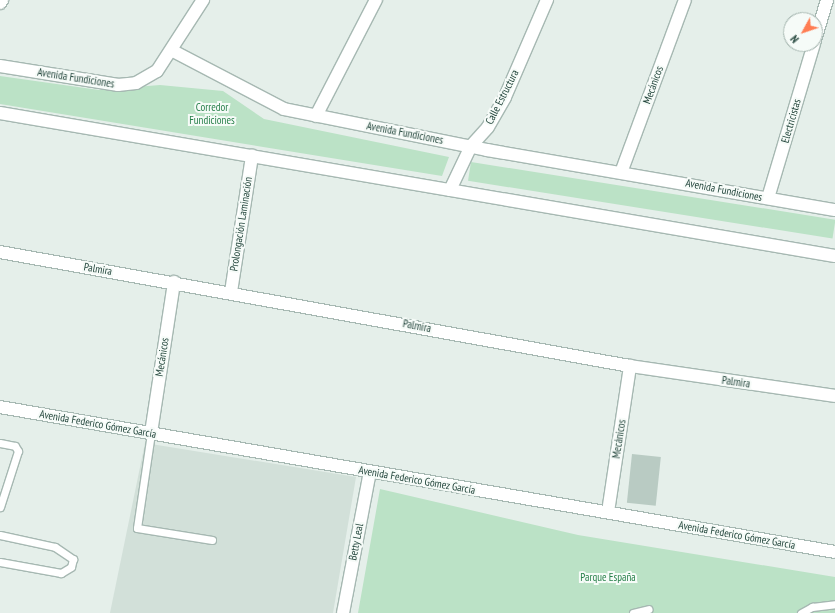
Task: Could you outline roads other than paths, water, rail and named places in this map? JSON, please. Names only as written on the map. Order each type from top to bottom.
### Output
[{"type":"street","points":[[173,51],[203,0]]},
{"type":"street","points":[[316,116],[376,0]]},
{"type":"street","name":"Calle Estructura","points":[[450,190],[471,146],[488,127],[505,97],[547,0]]},
{"type":"street","name":"Mecánicos","points":[[622,170],[685,0]]},
{"type":"street","points":[[823,13],[827,0]]},
{"type":"street","name":"Avenida Fundiciones","points":[[0,66],[118,85],[148,78],[173,51],[284,109],[471,146],[622,170],[835,210]]},
{"type":"street","name":"Electricistas","points":[[768,198],[812,52]]},
{"type":"street","points":[[0,113],[835,256]]},
{"type":"street","name":"Prolongación Laminación","points":[[230,292],[252,156]]},
{"type":"street","name":"Palmira","points":[[0,252],[230,292],[630,366],[835,396]]},
{"type":"street","name":"Mecánicos","points":[[151,433],[174,282]]},
{"type":"street","name":"Mecánicos","points":[[608,512],[630,366]]},
{"type":"street","name":"Avenida Federico Gómez García","points":[[0,407],[835,552]]},
{"type":"street","name":"Betty Leal","points":[[343,613],[370,472]]},
{"type":"lane","points":[[151,433],[137,528],[212,540]]},
{"type":"lane","points":[[0,443],[15,446],[18,451],[0,507]]},
{"type":"lane","points":[[0,535],[54,547],[73,559],[70,567],[61,573],[0,562]]},
{"type":"lane","points":[[802,613],[816,605],[835,604]]},
{"type":"lane","points":[[633,613],[649,609]]},
{"type":"park label","name":"Corredor Fundiciones","points":[[212,114]]},
{"type":"park label","name":"Parque España","points":[[608,577]]}]
